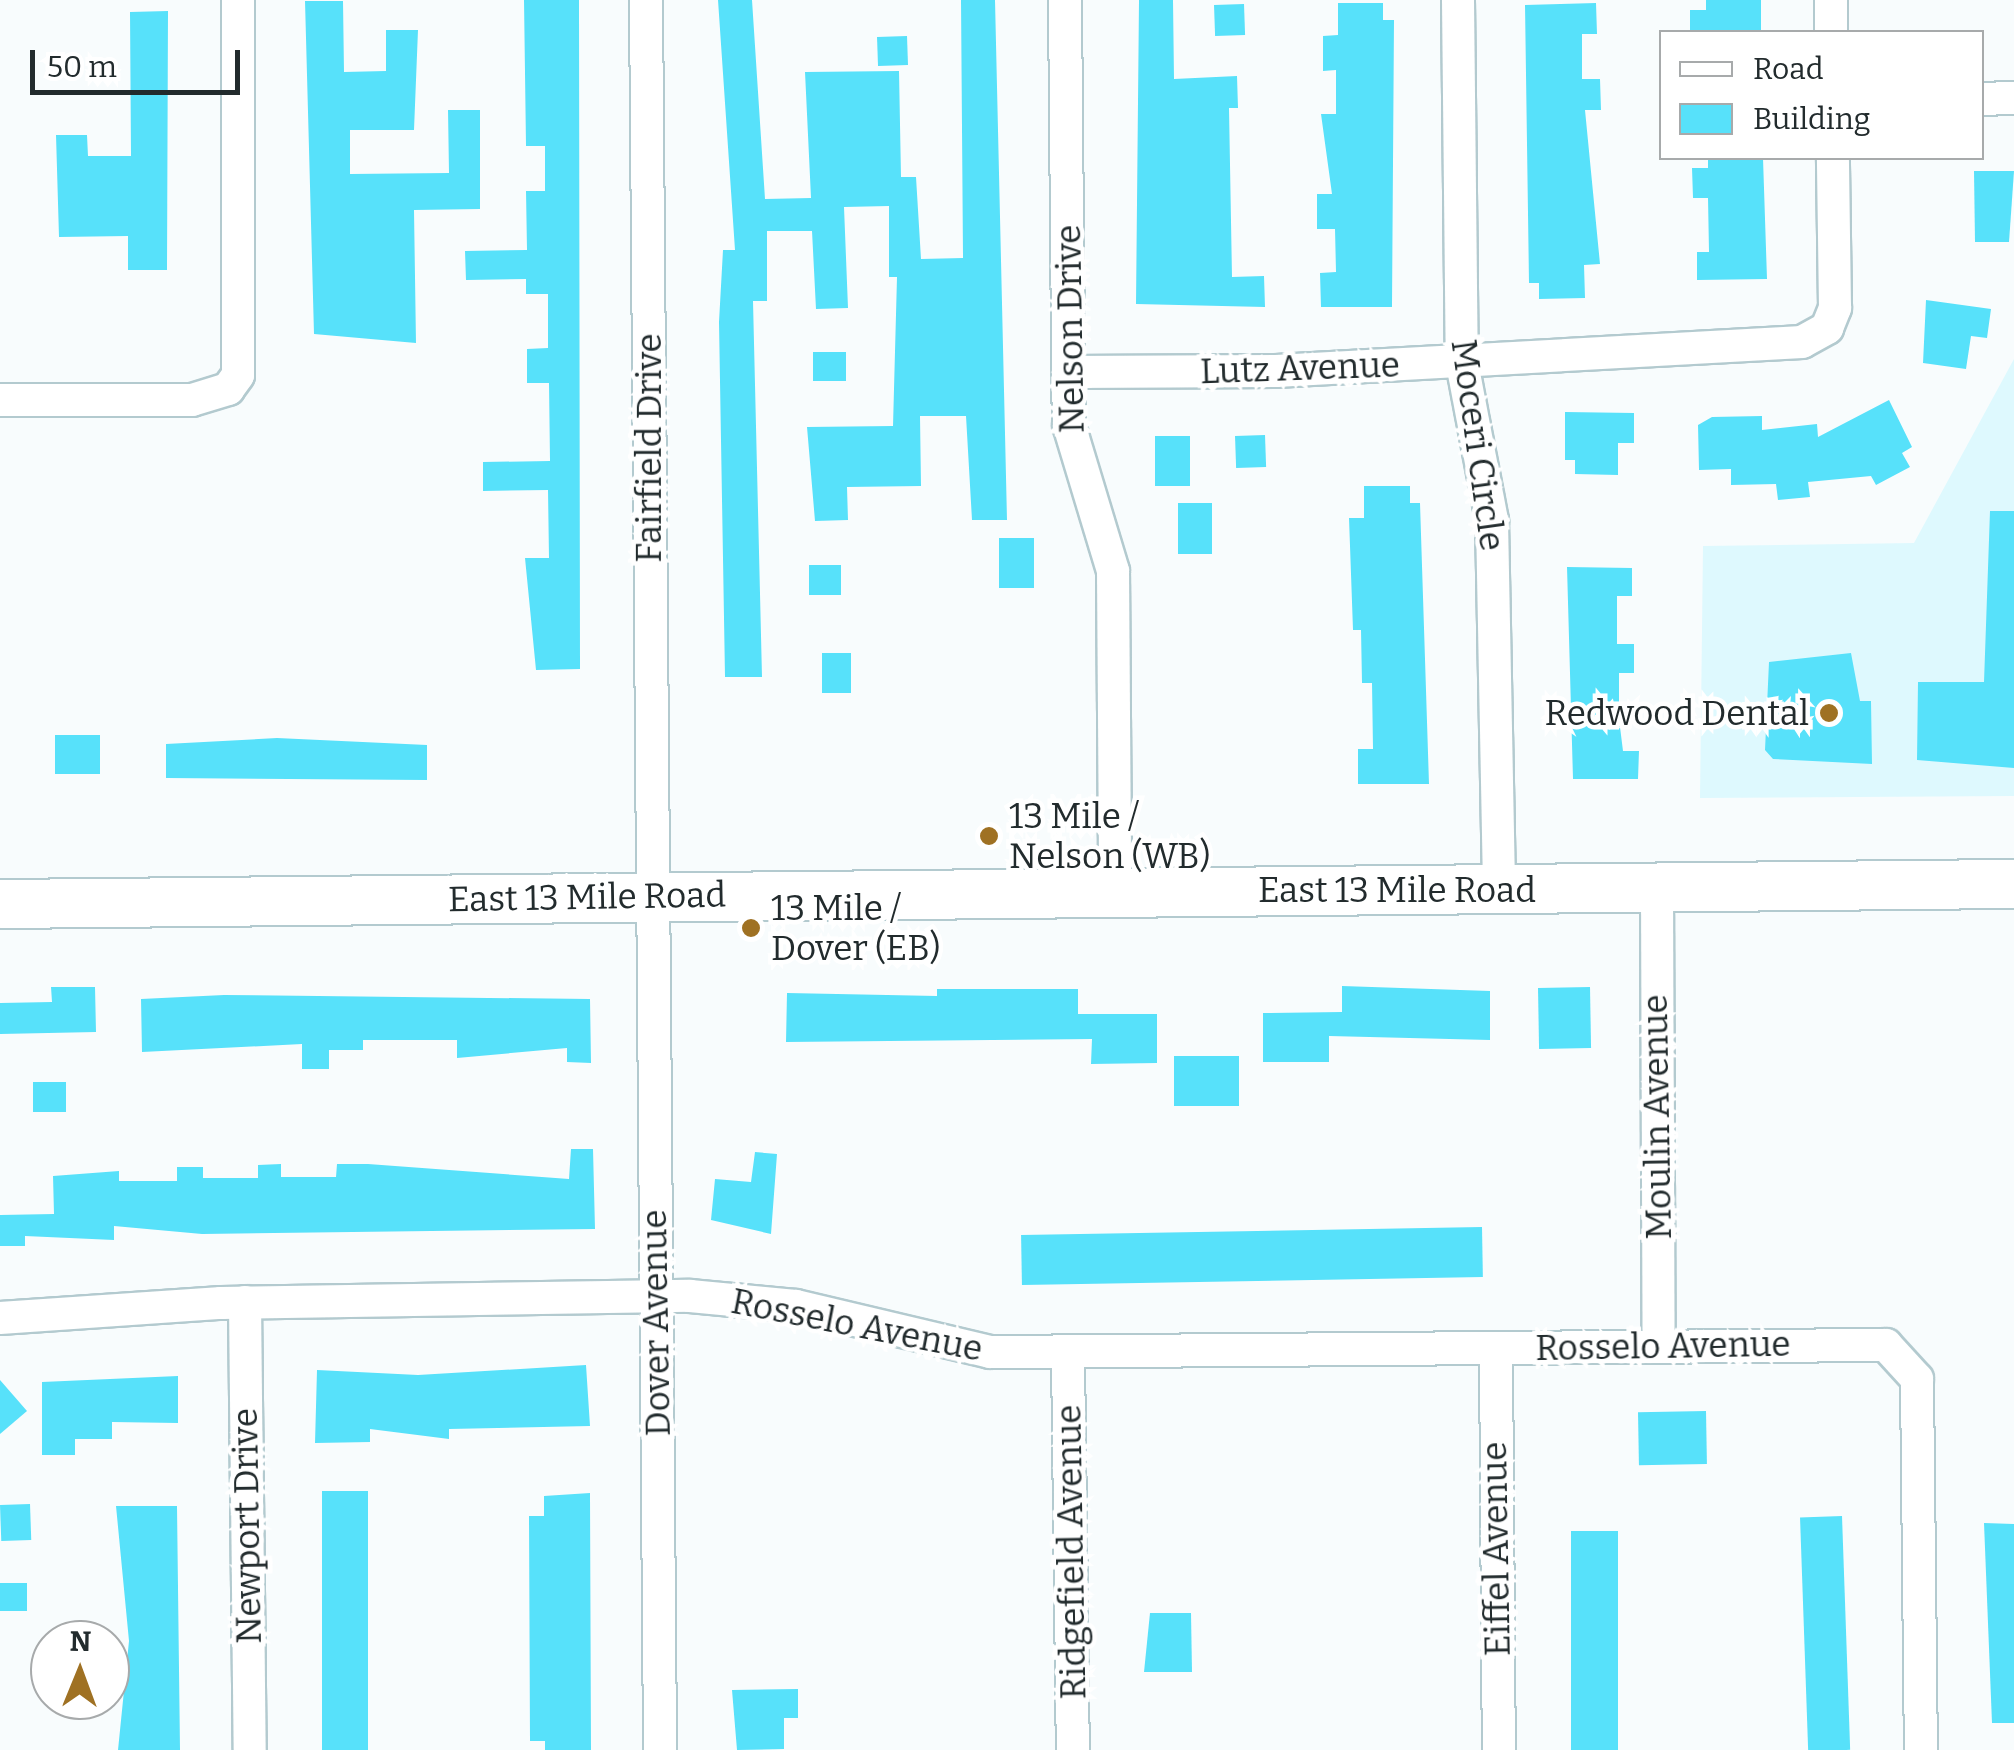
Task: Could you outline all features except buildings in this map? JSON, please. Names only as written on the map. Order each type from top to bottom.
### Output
[{"type":"main road","name":"East 13 Mile Road","points":[[0,904],[2014,884]]},
{"type":"street","points":[[0,400],[192,400],[228,390],[240,354],[238,0]]},
{"type":"street","name":"Fairfield Drive","points":[[646,0],[651,896]]},
{"type":"street","name":"Nelson Drive","points":[[1065,0],[1071,445],[1113,571],[1115,892]]},
{"type":"street","name":"Moceri Circle","points":[[1458,0],[1462,363],[1492,521],[1499,889]]},
{"type":"street","points":[[1831,0],[1831,30]]},
{"type":"street","points":[[1984,98],[2014,98]]},
{"type":"street","name":"Lutz Avenue","points":[[1068,372],[1462,363],[1802,342],[1828,328],[1833,160]]},
{"type":"street","name":"Moulin Avenue","points":[[1656,887],[1659,1346]]},
{"type":"street","name":"Dover Avenue","points":[[651,896],[660,1750]]},
{"type":"street","name":"Rosselo Avenue","points":[[0,1318],[245,1302],[656,1296],[764,1300],[950,1348],[1068,1354],[1659,1346],[1894,1348],[1917,1379],[1921,1750]]},
{"type":"street","name":"Newport Drive","points":[[245,1302],[250,1750]]},
{"type":"street","name":"Eiffel Avenue","points":[[1496,1348],[1498,1750]]},
{"type":"street","name":"Ridgefield Avenue","points":[[1068,1354],[1074,1750]]},
{"type":"shaded area","points":[[2014,359],[2014,796],[1700,798],[1703,546],[1914,543]]},
{"type":"place","name":"Redwood Dental","points":[[1829,713]]},
{"type":"place","name":"13 Mile / Nelson (WB)","points":[[989,836]]},
{"type":"place","name":"13 Mile / Dover (EB)","points":[[751,928]]}]
